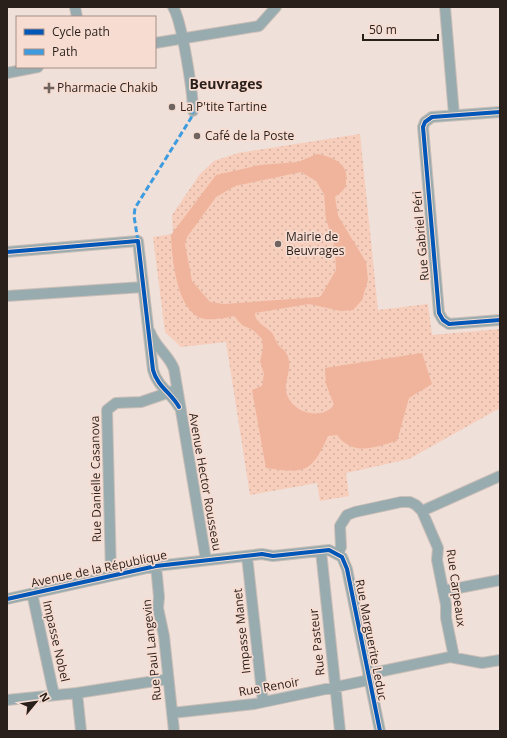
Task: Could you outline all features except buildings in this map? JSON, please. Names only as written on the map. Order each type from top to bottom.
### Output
[{"type":"street","points":[[174,7],[178,16],[193,111]]},
{"type":"street","points":[[156,43],[252,28],[262,24],[276,7]]},
{"type":"street","points":[[445,7],[454,115],[500,112]]},
{"type":"street","points":[[7,73],[33,68]]},
{"type":"street","name":"Rue Gabriel Péri","points":[[454,115],[429,118],[423,127],[438,310],[443,320],[449,324],[500,320]]},
{"type":"street","name":"Avenue Hector Rousseau","points":[[7,252],[138,241],[149,348],[154,374],[179,407]]},
{"type":"street","points":[[7,296],[143,287]]},
{"type":"street","name":"Avenue Hector Rousseau","points":[[148,327],[154,340],[171,362],[177,387],[179,407],[206,560]]},
{"type":"street","name":"Rue Danielle Casanova","points":[[110,575],[107,410],[116,403],[141,402],[168,393],[177,387]]},
{"type":"street","points":[[338,554],[340,547],[340,526],[344,518],[350,513],[405,502],[416,505],[422,511],[500,476]]},
{"type":"street","name":"Rue Carpeaux","points":[[422,511],[438,548],[438,560],[446,618],[454,657]]},
{"type":"street","name":"Avenue de la République","points":[[7,599],[156,566],[264,554],[273,556],[329,550],[338,554]]},
{"type":"street","name":"Rue Pasteur","points":[[321,551],[340,731]]},
{"type":"street","name":"Rue Marguerite Leduc","points":[[338,554],[344,561],[347,569],[380,731]]},
{"type":"street","name":"Impasse Manet","points":[[247,556],[263,702]]},
{"type":"street","name":"Rue Paul Langevin","points":[[156,566],[159,597],[158,608],[164,636],[174,731]]},
{"type":"street","points":[[443,592],[500,580]]},
{"type":"street","name":"Impasse Nobel","points":[[32,593],[54,695]]},
{"type":"street","points":[[454,657],[482,663],[500,660]]},
{"type":"street","name":"Rue Renoir","points":[[172,713],[263,702],[335,687],[369,677],[454,657]]},
{"type":"street","points":[[7,700],[77,693],[168,679]]},
{"type":"street","points":[[77,693],[81,731]]},
{"type":"shaded area","points":[[360,134],[378,310],[428,304],[432,335],[500,329],[500,408],[409,459],[346,473],[349,496],[320,501],[317,483],[250,495],[226,342],[181,347],[165,332],[153,237],[173,234],[172,215],[200,174],[214,161],[238,153]]},
{"type":"shaded area","points":[[317,154],[338,161],[345,169],[345,187],[335,197],[338,216],[366,262],[368,280],[362,300],[353,310],[341,311],[309,304],[255,313],[257,319],[272,333],[277,344],[285,351],[288,358],[289,369],[286,390],[290,401],[301,410],[308,413],[322,413],[329,410],[334,405],[326,384],[325,368],[422,353],[432,384],[409,398],[397,441],[372,448],[357,448],[350,446],[337,435],[328,436],[312,464],[306,468],[290,471],[266,468],[252,390],[262,386],[264,374],[260,361],[263,349],[262,339],[253,330],[242,325],[234,316],[208,319],[201,318],[193,313],[181,294],[177,281],[174,269],[171,235],[216,175],[260,165],[298,162]],"holes":[[[301,172],[316,181],[324,194],[326,219],[335,247],[336,270],[321,296],[224,304],[210,302],[192,281],[185,244],[187,237],[216,197],[235,186]]]},
{"type":"marked path","points":[[138,241],[134,216],[135,208],[191,118],[193,111]]},
{"type":"cycle path","points":[[500,112],[432,117],[425,122],[423,127],[439,313],[443,320],[449,324],[500,320]]},
{"type":"cycle path","points":[[7,252],[138,241],[153,370],[158,381],[179,407]]},
{"type":"cycle path","points":[[7,599],[156,566],[262,554],[273,556],[329,550],[342,557],[347,569],[380,731]]},
{"type":"place","name":"Pharmacie Chakib","points":[[49,88]]},
{"type":"place","name":"La P'tite Tartine","points":[[172,107]]},
{"type":"place","name":"Café de la Poste","points":[[197,136]]},
{"type":"place","name":"Mairie de Beuvrages","points":[[278,244]]},
{"type":"district","name":"Beuvrages","points":[[226,84]]}]
